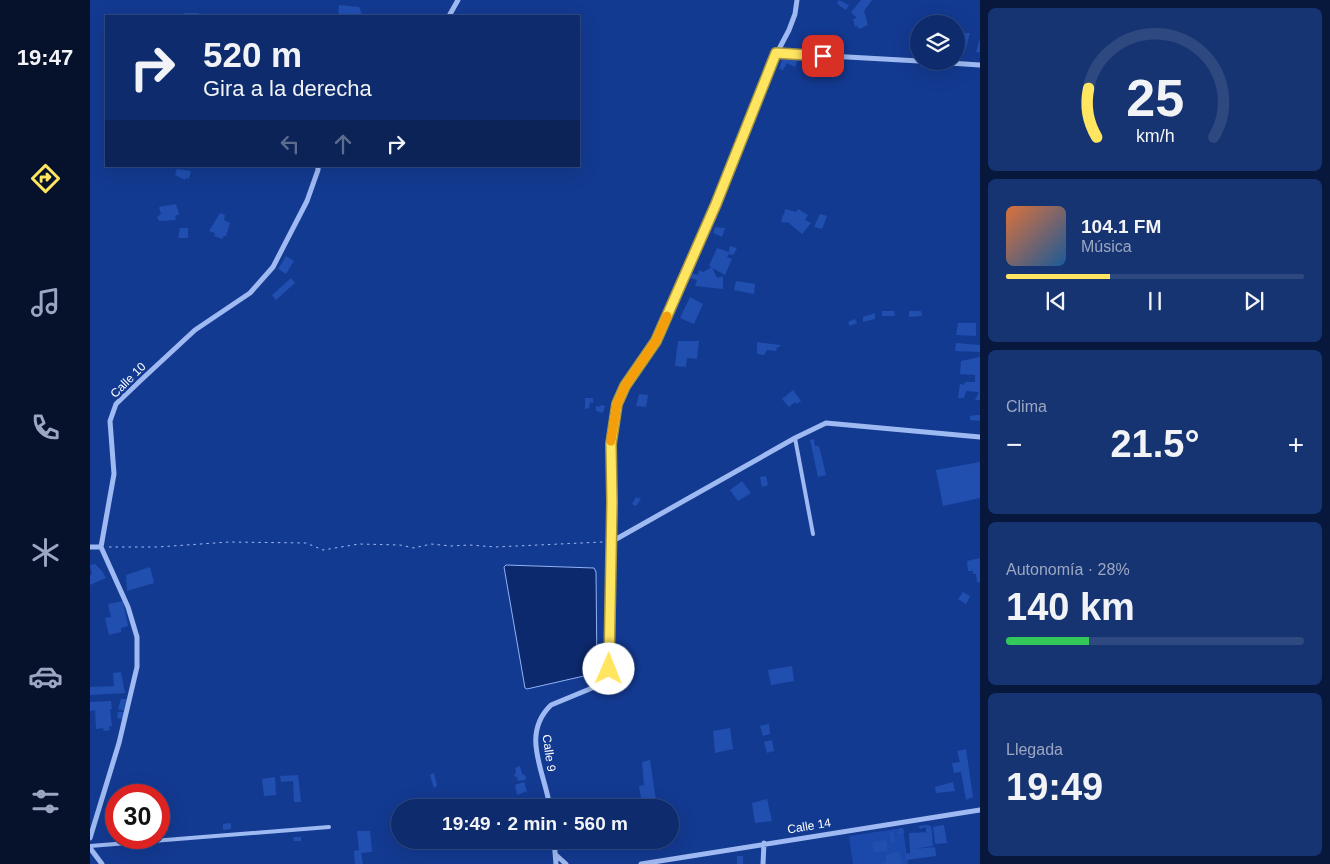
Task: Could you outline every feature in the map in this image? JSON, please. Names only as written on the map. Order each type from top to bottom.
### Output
[{"type":"street","points":[[450,15],[458,0]]},
{"type":"street","name":"Calle 9","points":[[548,799],[537,757],[536,727],[551,705],[596,686],[604,680],[609,669],[611,444],[617,404],[625,386],[656,341],[716,204],[776,53],[792,22],[797,0]]},
{"type":"street","points":[[776,53],[910,60]]},
{"type":"street","points":[[965,64],[980,65]]},
{"type":"street","name":"Calle 10","points":[[101,547],[114,474],[110,421],[116,404],[194,330],[250,293],[273,267],[307,200],[318,167]]},
{"type":"street","points":[[611,542],[795,438],[826,423],[980,438]]},
{"type":"street","points":[[90,547],[101,547],[128,607],[137,637],[137,667],[119,743],[90,838]]},
{"type":"street","name":"Calle 14","points":[[640,864],[980,810]]},
{"type":"street","points":[[763,864],[764,843]]},
{"type":"street","points":[[90,847],[102,864]]},
{"type":"street","points":[[555,849],[556,864]]},
{"type":"street","points":[[556,855],[566,864]]},
{"type":"lane","points":[[795,438],[813,534]]},
{"type":"lane","points":[[90,847],[328,827]]},
{"type":"path","points":[[101,547],[158,547],[229,542],[306,543],[323,550],[359,544],[400,545],[414,548],[431,544],[495,547],[611,542]]},
{"type":"shaded area","points":[[506,565],[594,568],[596,572],[597,673],[525,688],[504,567]]},
{"type":"shaded area","points":[[903,828],[908,864],[853,864],[849,836]]},
{"type":"building","points":[[839,0],[849,5],[846,10],[837,4]]},
{"type":"building","points":[[861,0],[872,0],[864,11],[868,25],[859,29],[857,26],[855,27],[853,19],[857,18],[851,12]]},
{"type":"building","points":[[339,5],[359,7],[362,14],[357,15],[338,15]]},
{"type":"building","points":[[184,13],[199,13],[199,15],[184,15]]},
{"type":"building","points":[[965,33],[970,33],[965,51]]},
{"type":"building","points":[[980,39],[980,52],[976,52]]},
{"type":"building","points":[[784,55],[800,56],[795,67],[787,63],[783,70],[779,69]]},
{"type":"building","points":[[177,169],[191,171],[189,179],[186,178],[185,180],[175,175]]},
{"type":"building","points":[[176,204],[179,214],[175,216],[176,220],[159,221],[157,217],[161,214],[159,207]]},
{"type":"building","points":[[785,209],[796,212],[798,209],[808,215],[805,220],[811,223],[802,234],[790,223],[781,222]]},
{"type":"building","points":[[220,213],[225,215],[224,220],[230,223],[226,236],[222,239],[214,236],[215,233],[209,231]]},
{"type":"building","points":[[820,214],[827,216],[822,229],[814,227]]},
{"type":"building","points":[[715,227],[725,228],[722,237],[713,233]]},
{"type":"building","points":[[180,228],[188,228],[188,238],[178,238]]},
{"type":"building","points":[[730,246],[737,248],[733,255],[729,254],[727,257],[732,259],[725,275],[709,266],[717,248],[729,252]]},
{"type":"building","points":[[286,256],[294,261],[286,274],[278,269]]},
{"type":"building","points":[[712,267],[717,278],[723,276],[723,289],[695,286],[697,280],[690,278],[691,273],[698,275],[699,270],[703,272]]},
{"type":"building","points":[[291,278],[295,283],[276,300],[272,295]]},
{"type":"building","points":[[736,281],[755,284],[754,294],[734,290]]},
{"type":"building","points":[[690,297],[703,304],[694,324],[680,318]]},
{"type":"building","points":[[882,311],[894,311],[895,316],[882,316]]},
{"type":"building","points":[[909,311],[921,311],[922,316],[909,317]]},
{"type":"building","points":[[875,313],[875,319],[863,322],[863,317]]},
{"type":"building","points":[[855,319],[857,323],[850,326],[848,322]]},
{"type":"building","points":[[958,323],[976,323],[976,336],[956,335]]},
{"type":"building","points":[[678,341],[699,341],[697,359],[687,358],[686,367],[675,366]]},
{"type":"building","points":[[757,342],[780,345],[780,347],[777,347],[776,351],[767,350],[764,355],[757,354]]},
{"type":"building","points":[[956,343],[980,345],[980,352],[955,351]]},
{"type":"building","points":[[980,357],[980,400],[975,400],[979,392],[966,391],[964,398],[958,398],[960,384],[964,385],[965,382],[975,382],[975,375],[960,374],[961,361]]},
{"type":"building","points":[[793,390],[801,401],[796,404],[795,402],[789,407],[782,399]]},
{"type":"building","points":[[639,394],[648,395],[646,407],[636,406]]},
{"type":"building","points":[[585,398],[593,398],[593,403],[590,402],[589,408],[585,409]]},
{"type":"building","points":[[601,405],[605,406],[603,413],[596,411],[596,406],[599,407]]},
{"type":"building","points":[[980,415],[980,421],[970,420],[970,416]]},
{"type":"building","points":[[814,439],[815,446],[819,446],[826,475],[818,477],[810,440]]},
{"type":"building","points":[[980,462],[980,498],[943,506],[936,470]]},
{"type":"building","points":[[766,476],[768,485],[762,487],[760,477]]},
{"type":"building","points":[[742,481],[751,493],[738,501],[730,490]]},
{"type":"building","points":[[636,497],[641,499],[636,506],[632,504]]},
{"type":"building","points":[[980,558],[980,582],[977,582],[976,574],[973,574],[973,571],[968,571],[967,561]]},
{"type":"building","points":[[95,564],[106,578],[90,585],[90,575],[92,574],[90,565]]},
{"type":"building","points":[[150,567],[154,583],[127,591],[126,575]]},
{"type":"building","points":[[963,592],[970,596],[966,604],[958,599]]},
{"type":"building","points":[[123,601],[128,626],[121,628],[121,632],[109,635],[105,618],[111,617],[108,604]]},
{"type":"building","points":[[792,666],[794,681],[771,685],[768,670]]},
{"type":"building","points":[[121,672],[125,693],[90,695],[90,687],[114,686],[113,673]]},
{"type":"building","points":[[121,699],[127,699],[124,711],[118,709]]},
{"type":"building","points":[[111,701],[112,726],[109,726],[110,730],[96,729],[95,710],[90,711],[90,702]]},
{"type":"building","points":[[118,712],[126,712],[125,720],[117,718]]},
{"type":"building","points":[[769,724],[770,734],[763,736],[760,726]]},
{"type":"building","points":[[730,728],[733,749],[715,753],[713,731]]},
{"type":"building","points":[[772,740],[774,751],[767,753],[764,742]]},
{"type":"building","points":[[966,749],[973,797],[966,800],[961,772],[954,773],[952,763],[960,762],[957,751]]},
{"type":"building","points":[[650,760],[656,799],[641,799],[639,786],[644,785],[642,762]]},
{"type":"building","points":[[520,766],[522,774],[526,778],[525,780],[518,781],[517,777],[514,776],[515,768]]},
{"type":"building","points":[[434,773],[437,786],[434,788],[430,775]]},
{"type":"building","points":[[298,775],[301,802],[294,802],[293,781],[281,782],[280,776]]},
{"type":"building","points":[[275,777],[276,795],[264,796],[262,779]]},
{"type":"building","points":[[524,782],[527,791],[517,795],[515,785]]},
{"type":"building","points":[[953,782],[955,791],[936,793],[935,787]]},
{"type":"building","points":[[767,799],[772,821],[755,823],[752,803]]},
{"type":"building","points":[[231,823],[231,829],[223,830],[223,824]]},
{"type":"building","points":[[944,825],[947,843],[935,844],[933,827]]},
{"type":"building","points":[[931,826],[932,832],[926,832],[926,827],[920,829],[919,827]]},
{"type":"building","points":[[903,828],[904,833],[899,834],[898,829]]},
{"type":"building","points":[[357,831],[370,831],[372,852],[361,853],[363,864],[355,864],[354,851],[359,850]]},
{"type":"building","points":[[893,831],[895,842],[891,842],[889,834]]},
{"type":"building","points":[[932,832],[933,846],[914,849],[935,847],[936,856],[906,860],[905,854],[910,853],[909,833]]},
{"type":"building","points":[[293,837],[301,837],[301,841],[294,841]]},
{"type":"building","points":[[887,840],[887,851],[874,852],[872,842]]},
{"type":"building","points":[[899,851],[902,864],[881,864],[886,862],[886,855]]},
{"type":"building","points":[[737,856],[743,856],[743,864],[737,864]]},
{"type":"slow traffic","points":[[611,441],[617,404],[625,386],[656,341],[667,316]]},
{"type":"route","points":[[609,669],[612,502],[611,444],[617,404],[625,386],[656,341],[716,204],[776,53],[823,56]]}]
